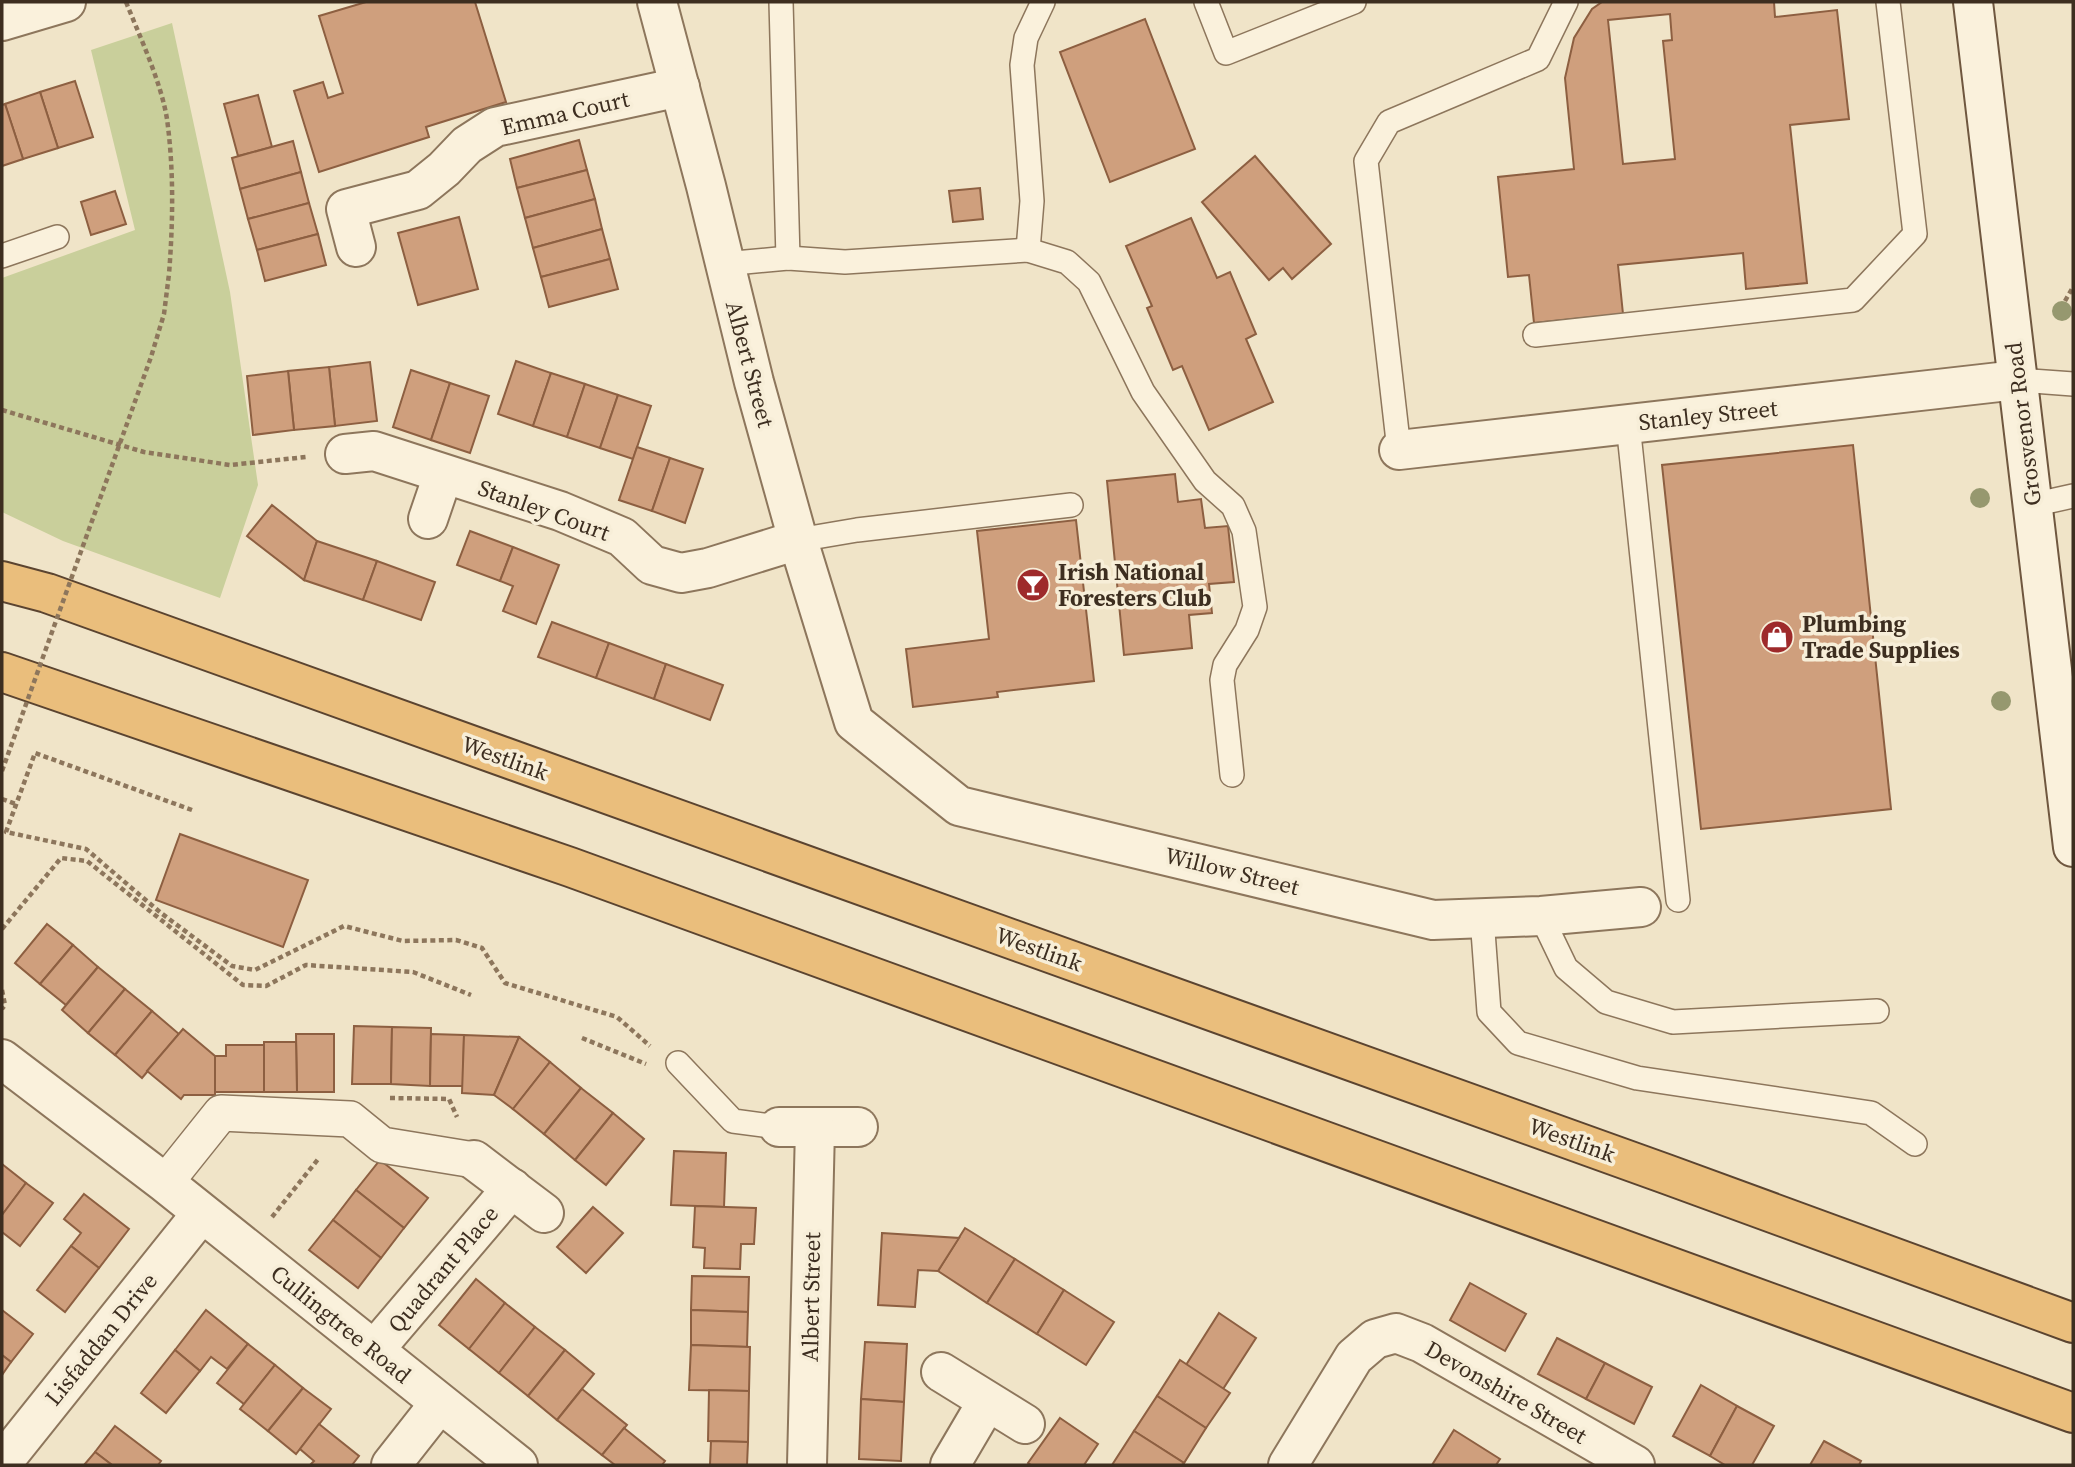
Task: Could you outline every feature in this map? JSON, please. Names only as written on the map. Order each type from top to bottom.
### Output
[{"type":"highway","points":[[2,568],[47,593]]},
{"type":"highway","name":"Westlink","points":[[2,582],[47,593],[1627,1160],[2073,1323]]},
{"type":"highway","points":[[2,672],[570,867],[2073,1413]]},
{"type":"street","points":[[2,22],[66,2]]},
{"type":"street","name":"Albert Street","points":[[657,2],[798,540],[854,722]]},
{"type":"street","name":"Grosvenor Road","points":[[1973,2],[2073,847]]},
{"type":"street","name":"Emma Court","points":[[356,247],[346,209],[418,190],[444,169],[467,145],[495,127],[680,87]]},
{"type":"street","name":"Stanley Street","points":[[1399,450],[2017,380]]},
{"type":"street","name":"Stanley Court","points":[[345,454],[374,451],[560,511],[622,537],[652,565],[681,573],[708,568],[798,540]]},
{"type":"street","points":[[428,519],[443,475]]},
{"type":"street","name":"Willow Street","points":[[854,722],[959,806],[1433,920],[1541,916],[1641,907]]},
{"type":"street","name":"Cullingtree Road","points":[[2,1059],[375,1349],[439,1404],[518,1465]]},
{"type":"street","points":[[164,1183],[221,1114],[350,1119],[382,1145],[474,1160]]},
{"type":"street","points":[[797,1127],[858,1127]]},
{"type":"street","name":"Albert Street","points":[[797,1127],[807,1465]]},
{"type":"street","name":"Quadrant Place","points":[[474,1160],[544,1213]]},
{"type":"street","name":"Quadrant Place","points":[[375,1349],[512,1188]]},
{"type":"street","name":"Lisfaddan Drive","points":[[2,1463],[201,1214]]},
{"type":"street","name":"Devonshire Street","points":[[1288,1465],[1354,1357],[1375,1339],[1396,1333],[1422,1343],[1635,1465]]},
{"type":"street","points":[[941,1372],[1025,1424]]},
{"type":"street","points":[[950,1465],[987,1402]]},
{"type":"street","points":[[391,1465],[439,1404]]},
{"type":"lane","points":[[781,2],[788,258]]},
{"type":"lane","points":[[1028,250],[1032,201],[1022,65],[1026,38],[1043,2]]},
{"type":"lane","points":[[1206,2],[1226,53],[1354,2]]},
{"type":"lane","points":[[1399,450],[1366,161],[1389,122],[1538,59],[1566,2]]},
{"type":"lane","points":[[1535,335],[1853,300],[1915,234],[1888,2]]},
{"type":"lane","points":[[2,256],[57,237]]},
{"type":"lane","points":[[724,264],[788,258],[845,262],[1028,250],[1066,262],[1089,282],[1143,393],[1205,481],[1233,506],[1244,531],[1255,607],[1247,630],[1225,665],[1222,680],[1232,775]]},
{"type":"lane","points":[[2017,380],[2073,384]]},
{"type":"lane","points":[[1628,424],[1678,900]]},
{"type":"lane","points":[[2032,505],[2073,496]]},
{"type":"lane","points":[[798,540],[857,530],[1071,505]]},
{"type":"lane","points":[[1541,916],[1566,968],[1606,1002],[1673,1022],[1877,1012]]},
{"type":"lane","points":[[1482,918],[1489,1012],[1518,1043],[1637,1078],[1871,1114],[1915,1144]]},
{"type":"lane","points":[[678,1063],[733,1121],[797,1127]]},
{"type":"path","points":[[2,771],[151,357],[164,314],[173,225],[166,117],[149,60],[126,2]]},
{"type":"path","points":[[2065,300],[2073,287]]},
{"type":"path","points":[[2,410],[144,452],[230,465],[345,454]]},
{"type":"path","points":[[192,810],[35,753],[6,832],[86,849],[161,913],[232,966],[255,970],[344,926],[403,940],[456,940],[482,948],[505,983],[617,1017],[654,1049],[678,1063]]},
{"type":"path","points":[[2,799],[16,804]]},
{"type":"path","points":[[2,929],[61,858],[87,861],[243,985],[266,986],[306,965],[413,972],[471,995]]},
{"type":"path","points":[[2,990],[5,1005],[2,1009]]},
{"type":"path","points":[[246,1249],[350,1119]]},
{"type":"green space","points":[[172,23],[230,292],[258,485],[220,598],[63,541],[2,512],[2,278],[135,230],[91,50]]},
{"type":"building","points":[[366,2],[475,2],[506,102],[426,127],[429,137],[319,172],[294,91],[323,82],[328,98],[343,93],[319,16]]},
{"type":"building","points":[[1602,2],[1774,2],[1775,17],[1837,10],[1849,119],[1790,125],[1807,283],[1746,289],[1743,253],[1618,265],[1623,314],[1534,323],[1529,275],[1508,277],[1498,177],[1574,169],[1565,78],[1574,38],[1592,9]],"holes":[[[1670,14],[1672,40],[1663,41],[1675,159],[1623,164],[1608,20]]]},
{"type":"building","points":[[1145,19],[1195,149],[1110,182],[1060,52]]},
{"type":"building","points":[[75,81],[93,137],[58,148],[40,92]]},
{"type":"building","points":[[40,92],[58,148],[23,159],[5,104]]},
{"type":"building","points":[[258,95],[272,147],[238,156],[224,104]]},
{"type":"building","points":[[5,104],[23,159],[2,166],[2,105]]},
{"type":"building","points":[[579,140],[587,170],[517,188],[510,159]]},
{"type":"building","points":[[293,141],[301,172],[240,189],[232,158]]},
{"type":"building","points":[[1255,156],[1331,244],[1292,279],[1283,268],[1269,280],[1202,202]]},
{"type":"building","points":[[587,170],[595,199],[525,218],[517,188]]},
{"type":"building","points":[[301,172],[309,203],[248,219],[240,189]]},
{"type":"building","points":[[980,188],[983,219],[953,222],[949,191]]},
{"type":"building","points":[[115,191],[126,224],[91,235],[81,202]]},
{"type":"building","points":[[595,199],[602,229],[533,248],[525,218]]},
{"type":"building","points":[[309,203],[318,234],[257,250],[248,219]]},
{"type":"building","points":[[459,217],[478,289],[418,305],[398,233]]},
{"type":"building","points":[[1191,218],[1217,278],[1230,272],[1256,334],[1246,339],[1273,402],[1209,430],[1182,366],[1173,370],[1147,308],[1152,306],[1126,246]]},
{"type":"building","points":[[602,229],[610,259],[541,277],[533,248]]},
{"type":"building","points":[[318,234],[326,265],[265,281],[257,250]]},
{"type":"building","points":[[610,259],[618,289],[549,307],[541,277]]},
{"type":"building","points":[[516,361],[551,373],[533,426],[498,414]]},
{"type":"building","points":[[370,362],[377,421],[335,426],[329,367]]},
{"type":"building","points":[[329,367],[335,426],[294,430],[288,371]]},
{"type":"building","points":[[411,370],[450,383],[431,440],[393,427]]},
{"type":"building","points":[[288,371],[294,430],[253,435],[247,376]]},
{"type":"building","points":[[551,373],[585,384],[567,437],[533,426]]},
{"type":"building","points":[[450,383],[489,396],[470,453],[431,440]]},
{"type":"building","points":[[585,384],[618,395],[600,448],[567,437]]},
{"type":"building","points":[[618,395],[651,406],[633,459],[600,448]]},
{"type":"building","name":"Plumbing Trade Supplies","points":[[1853,445],[1891,809],[1701,829],[1662,465]]},
{"type":"building","points":[[637,447],[670,458],[652,511],[619,500]]},
{"type":"building","points":[[670,458],[703,469],[685,523],[652,511]]},
{"type":"building","points":[[1175,474],[1178,502],[1201,499],[1205,528],[1228,526],[1234,582],[1209,584],[1212,613],[1189,615],[1192,648],[1124,655],[1107,481]]},
{"type":"building","points":[[272,505],[317,541],[304,580],[247,536]]},
{"type":"building","name":"Irish National Foresters Club","points":[[1076,520],[1094,681],[997,692],[998,697],[913,707],[906,649],[989,639],[977,531]]},
{"type":"building","points":[[470,531],[513,547],[500,581],[457,565]]},
{"type":"building","points":[[317,541],[377,561],[363,600],[304,580]]},
{"type":"building","points":[[513,547],[559,565],[536,624],[503,611],[513,586],[500,581]]},
{"type":"building","points":[[377,561],[435,582],[421,620],[363,600]]},
{"type":"building","points":[[552,622],[609,643],[596,678],[538,657]]},
{"type":"building","points":[[609,643],[666,664],[654,699],[596,678]]},
{"type":"building","points":[[666,664],[723,685],[710,720],[654,699]]},
{"type":"building","points":[[180,834],[308,880],[283,947],[156,900]]},
{"type":"building","points":[[47,924],[73,945],[40,984],[15,963]]},
{"type":"building","points":[[73,945],[98,967],[66,1005],[40,984]]},
{"type":"building","points":[[98,967],[125,989],[88,1033],[62,1010]]},
{"type":"building","points":[[125,989],[152,1011],[115,1055],[88,1033]]},
{"type":"building","points":[[152,1011],[179,1034],[142,1078],[115,1055]]},
{"type":"building","points":[[354,1026],[392,1027],[391,1084],[352,1084]]},
{"type":"building","points":[[392,1027],[431,1028],[430,1086],[391,1084]]},
{"type":"building","points":[[183,1029],[215,1056],[215,1095],[184,1095],[181,1099],[147,1071]]},
{"type":"building","points":[[296,1034],[334,1034],[334,1092],[297,1092]]},
{"type":"building","points":[[431,1034],[464,1035],[463,1086],[430,1086]]},
{"type":"building","points":[[464,1035],[519,1037],[494,1095],[462,1093]]},
{"type":"building","points":[[519,1037],[550,1062],[513,1109],[494,1095]]},
{"type":"building","points":[[264,1042],[296,1042],[297,1092],[264,1092]]},
{"type":"building","points":[[226,1045],[264,1045],[264,1092],[215,1092],[215,1056],[226,1056]]},
{"type":"building","points":[[550,1062],[581,1088],[544,1134],[513,1109]]},
{"type":"building","points":[[581,1088],[613,1113],[575,1160],[544,1134]]},
{"type":"building","points":[[613,1113],[644,1139],[606,1185],[575,1160]]},
{"type":"building","points":[[674,1151],[726,1153],[724,1207],[671,1205]]},
{"type":"building","points":[[380,1160],[428,1198],[404,1228],[356,1190]]},
{"type":"building","points":[[2,1164],[26,1183],[2,1215]]},
{"type":"building","points":[[26,1183],[53,1203],[20,1246],[2,1232],[2,1215]]},
{"type":"building","points":[[356,1190],[404,1228],[381,1258],[333,1220]]},
{"type":"building","points":[[84,1194],[129,1229],[99,1268],[71,1246],[81,1233],[64,1219]]},
{"type":"building","points":[[695,1206],[756,1208],[754,1244],[741,1244],[740,1269],[704,1268],[705,1248],[693,1247]]},
{"type":"building","points":[[593,1207],[623,1233],[586,1273],[557,1247]]},
{"type":"building","points":[[333,1220],[381,1258],[358,1288],[309,1250]]},
{"type":"building","points":[[965,1228],[1015,1259],[987,1303],[938,1271]]},
{"type":"building","points":[[882,1233],[959,1238],[938,1271],[918,1270],[915,1307],[878,1305]]},
{"type":"building","points":[[71,1246],[99,1268],[65,1312],[37,1290]]},
{"type":"building","points":[[1015,1259],[1064,1290],[1037,1334],[987,1303]]},
{"type":"building","points":[[692,1276],[749,1277],[748,1312],[691,1310]]},
{"type":"building","points":[[476,1279],[505,1303],[469,1349],[439,1325]]},
{"type":"building","points":[[1470,1283],[1526,1314],[1505,1351],[1450,1320]]},
{"type":"building","points":[[1064,1290],[1114,1322],[1086,1365],[1037,1334]]},
{"type":"building","points":[[505,1303],[535,1327],[499,1373],[469,1349]]},
{"type":"building","points":[[2,1310],[33,1334],[11,1362],[2,1355]]},
{"type":"building","points":[[206,1310],[248,1344],[227,1369],[211,1357],[200,1371],[175,1350]]},
{"type":"building","points":[[691,1310],[748,1312],[747,1347],[691,1345]]},
{"type":"building","points":[[1219,1313],[1256,1338],[1223,1389],[1186,1365]]},
{"type":"building","points":[[535,1327],[565,1350],[528,1396],[499,1373]]},
{"type":"building","points":[[1557,1338],[1605,1363],[1586,1399],[1538,1374]]},
{"type":"building","points":[[865,1342],[907,1344],[904,1402],[861,1399]]},
{"type":"building","points":[[248,1344],[275,1365],[244,1404],[217,1383]]},
{"type":"building","points":[[691,1345],[750,1347],[749,1391],[689,1390]]},
{"type":"building","points":[[175,1350],[200,1371],[166,1413],[141,1393]]},
{"type":"building","points":[[565,1350],[594,1374],[557,1420],[528,1396]]},
{"type":"building","points":[[2,1355],[11,1362],[2,1375]]},
{"type":"building","points":[[1180,1360],[1230,1393],[1206,1428],[1157,1396]]},
{"type":"building","points":[[1605,1363],[1652,1387],[1634,1424],[1586,1399]]},
{"type":"building","points":[[275,1365],[303,1388],[268,1431],[240,1409]]},
{"type":"building","points":[[1701,1385],[1737,1406],[1710,1456],[1673,1436]]},
{"type":"building","points":[[303,1388],[331,1409],[296,1454],[268,1431]]},
{"type":"building","points":[[582,1389],[627,1425],[602,1455],[557,1420]]},
{"type":"building","points":[[709,1390],[749,1391],[748,1442],[708,1441]]},
{"type":"building","points":[[1157,1396],[1206,1428],[1184,1463],[1134,1431]]},
{"type":"building","points":[[861,1399],[904,1402],[901,1461],[859,1459]]},
{"type":"building","points":[[1737,1406],[1774,1426],[1752,1465],[1725,1465],[1710,1456]]},
{"type":"building","points":[[1060,1418],[1098,1444],[1084,1465],[1031,1465],[1028,1463]]},
{"type":"building","points":[[319,1424],[359,1456],[352,1465],[310,1465],[314,1461],[300,1449]]},
{"type":"building","points":[[115,1426],[161,1461],[158,1465],[112,1465],[95,1452]]},
{"type":"building","points":[[624,1428],[665,1461],[662,1465],[615,1465],[602,1455]]},
{"type":"building","points":[[1454,1430],[1500,1459],[1496,1465],[1432,1465]]},
{"type":"building","points":[[1134,1431],[1184,1463],[1112,1465]]},
{"type":"building","points":[[711,1441],[748,1442],[747,1465],[710,1465]]},
{"type":"building","points":[[1824,1441],[1861,1461],[1859,1465],[1810,1465]]},
{"type":"building","points":[[95,1452],[112,1465],[84,1465]]},
{"type":"place","name":"Irish National Foresters Club","points":[[1033,585]]},
{"type":"place","name":"Plumbing Trade Supplies","points":[[1777,637]]}]
